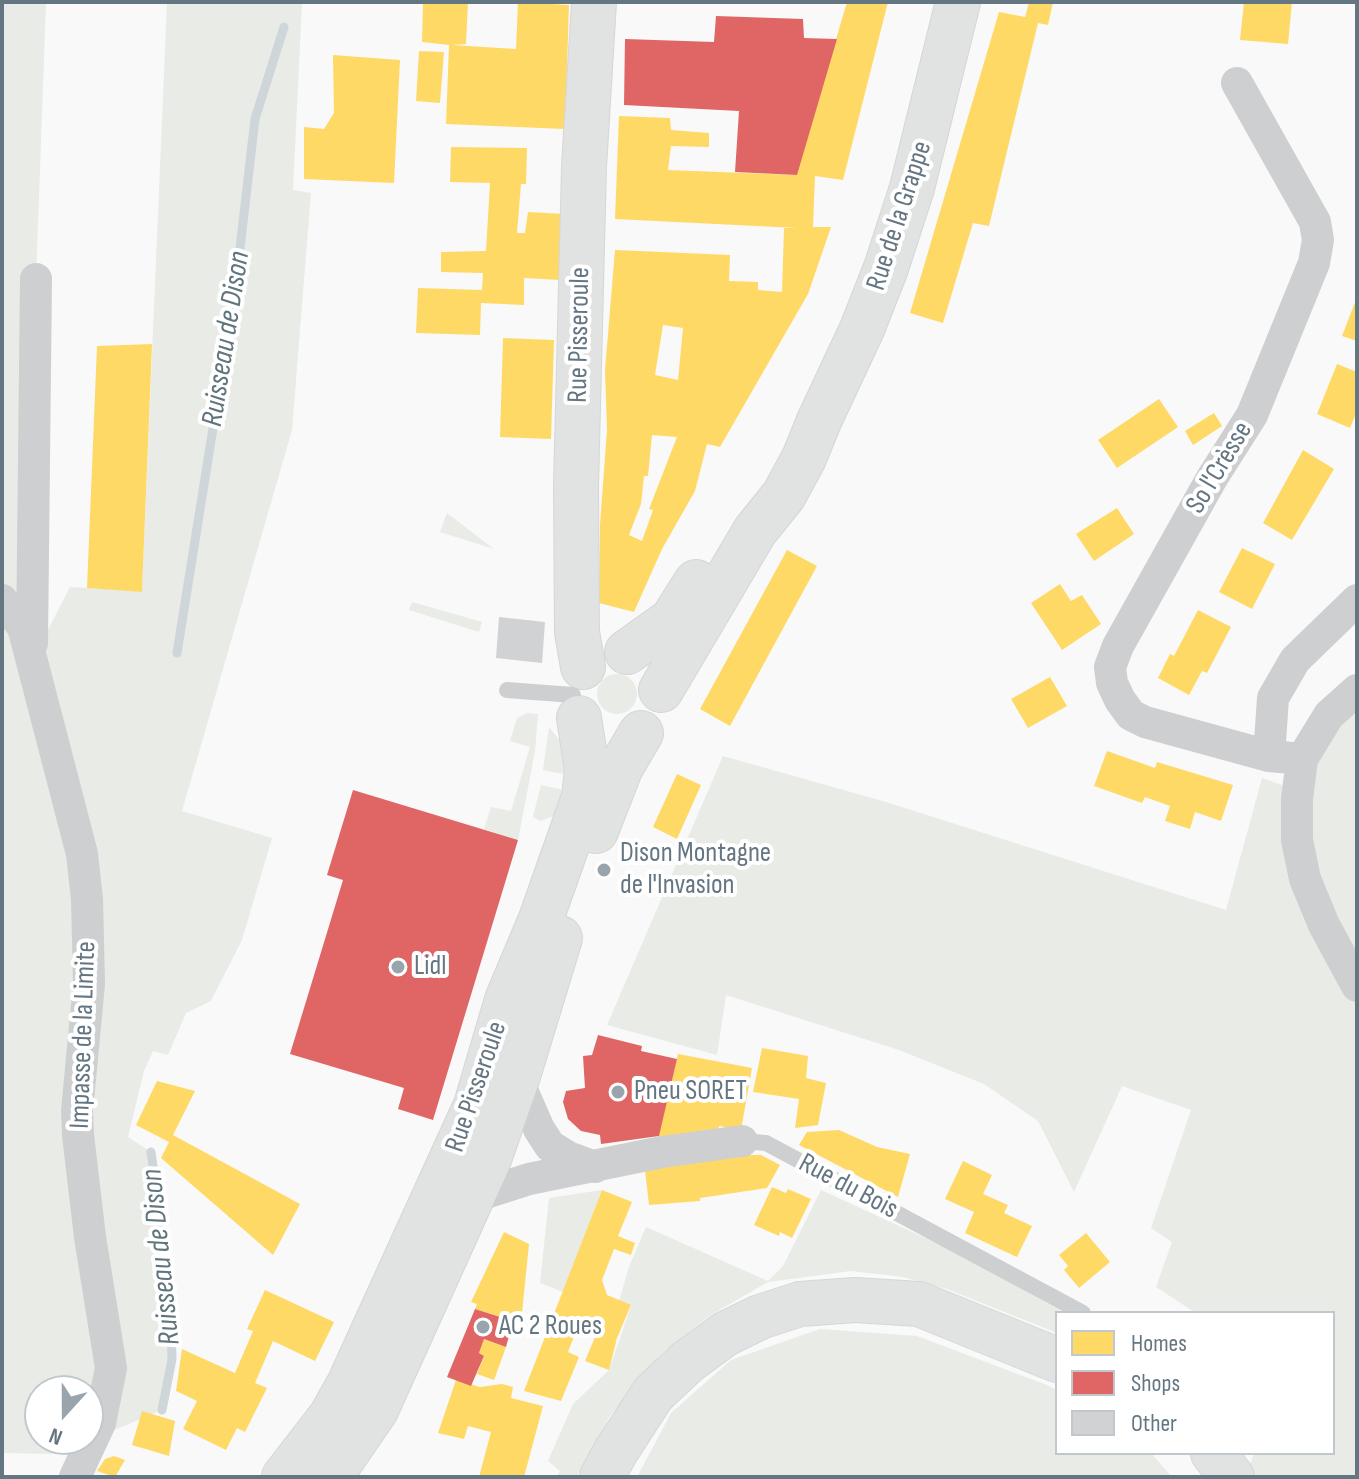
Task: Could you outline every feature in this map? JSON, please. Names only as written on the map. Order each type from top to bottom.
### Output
[{"type":"main road","name":"Rue Pisseroule","points":[[284,1477],[324,1426],[349,1384],[476,1105],[507,1000],[541,919],[584,797],[587,769],[578,693],[576,486],[584,167],[594,2]]},
{"type":"main road","name":"Rue de la Grappe","points":[[661,690],[755,531],[784,495],[862,329],[900,228],[958,2]]},
{"type":"main road","name":"Rue de la Grappe","points":[[627,652],[672,620],[738,514],[819,421]]},
{"type":"main road","points":[[607,652],[627,652],[648,664],[656,673],[661,690],[659,711],[641,733],[626,739],[610,739],[596,734],[578,693],[594,657],[607,652]]},
{"type":"main road","name":"Rue Pisseroule","points":[[330,1477],[376,1410],[473,1197],[504,1122],[579,874],[621,767],[641,733]]},
{"type":"main road","points":[[602,1477],[653,1394],[687,1362],[725,1334],[760,1317],[800,1304],[855,1300],[919,1304],[1055,1359]]},
{"type":"street","name":"So l'Crèsse","points":[[1237,83],[1315,222],[1318,240],[1314,263],[1252,415],[1183,530],[1118,646],[1110,667],[1112,683],[1120,700],[1131,715],[1145,722],[1269,756],[1302,759]]},
{"type":"street","points":[[32,663],[36,279]]},
{"type":"street","name":"Impasse de la Limite","points":[[2,600],[23,627],[82,854],[87,899],[89,984],[77,1111],[78,1135],[90,1237],[111,1368],[100,1423],[75,1477]]},
{"type":"street","points":[[1269,756],[1273,698],[1295,660],[1357,600]]},
{"type":"street","points":[[1357,690],[1329,715],[1302,759],[1297,799],[1297,840],[1305,879],[1324,925],[1357,986]]},
{"type":"street","points":[[517,1079],[550,1146],[595,1167]]},
{"type":"street","name":"Rue du Bois","points":[[473,1197],[529,1179],[662,1152],[742,1141]]},
{"type":"lane","points":[[507,690],[578,693]]},
{"type":"lane","name":"Rue du Bois","points":[[742,1141],[766,1143],[1079,1311]]},
{"type":"shaded area","points":[[2,2],[46,2],[36,279],[32,661],[70,587],[142,591],[167,2],[302,2],[293,190],[311,193],[292,430],[182,811],[272,838],[242,940],[211,1001],[186,1013],[168,1055],[153,1051],[144,1071],[128,1137],[151,1152],[160,1217],[159,1266],[171,1316],[172,1359],[162,1410],[104,1434],[104,1375],[24,1375],[24,1453],[2,1453]]},
{"type":"shaded area","points":[[447,513],[494,549],[440,532]]},
{"type":"shaded area","points":[[412,602],[482,622],[479,632],[409,610]]},
{"type":"shaded area","points":[[617,674],[631,680],[637,694],[631,708],[617,714],[603,708],[597,694],[603,680]]},
{"type":"shaded area","points":[[1357,711],[1357,960],[1332,912],[1308,841],[1312,770],[1347,715]]},
{"type":"shaded area","points":[[528,713],[538,714],[535,751],[518,840],[484,829],[491,807],[511,811],[530,747],[510,741],[517,718]]},
{"type":"shaded area","points":[[549,727],[561,742],[568,775],[543,770]]},
{"type":"shaded area","points":[[723,756],[886,802],[1226,910],[1262,778],[1282,785],[1292,874],[1357,1004],[1357,1477],[1256,1477],[1250,1465],[1253,1455],[1335,1455],[1335,1311],[1193,1311],[1156,1287],[1172,1242],[1151,1228],[1191,1110],[1122,1086],[1074,1192],[1038,1121],[984,1084],[899,1050],[726,995],[717,1055],[607,1025]]},
{"type":"shaded area","points":[[541,785],[564,790],[556,815],[540,821],[533,817]]},
{"type":"shaded area","points":[[602,1190],[563,1292],[540,1283],[549,1198]]},
{"type":"shaded area","points":[[821,1190],[945,1247],[1061,1311],[1055,1311],[1055,1332],[947,1289],[903,1277],[851,1271],[768,1282],[709,1316],[662,1353],[610,1416],[577,1477],[557,1477],[560,1471],[548,1461],[573,1404],[609,1370],[631,1306],[619,1301],[646,1227],[768,1281],[783,1266]]},
{"type":"shaded area","points":[[820,1329],[917,1336],[1055,1389],[1055,1455],[1153,1455],[1172,1477],[637,1477],[671,1413],[731,1360]]},
{"type":"building: Homes","points":[[423,2],[468,2],[466,44],[452,45],[516,49],[518,2],[569,5],[565,129],[446,124],[449,45],[422,42]]},
{"type":"building: Homes","points":[[847,2],[888,2],[843,180],[815,176],[813,227],[831,227],[808,294],[720,447],[707,444],[695,491],[662,549],[634,612],[599,603],[600,524],[607,430],[605,370],[615,250],[730,255],[729,281],[758,282],[758,290],[782,292],[784,228],[797,228],[615,219],[619,116],[670,118],[671,130],[709,133],[709,147],[671,146],[668,170],[796,175]],"holes":[[[663,325],[683,328],[678,380],[655,375]],[[652,435],[677,437],[649,509],[653,510],[642,541],[629,535],[641,504],[644,476],[648,476]]]},
{"type":"building: Homes","points":[[1029,2],[1053,2],[1048,25],[1038,23],[989,226],[973,223],[943,323],[910,313],[999,12],[1025,17]]},
{"type":"building: Homes","points":[[1244,2],[1292,2],[1288,44],[1240,40]]},
{"type":"building: Homes","points":[[419,51],[444,52],[440,103],[416,101]]},
{"type":"building: Homes","points":[[333,55],[400,60],[394,183],[304,179],[304,127],[324,129],[334,113]]},
{"type":"building: Homes","points":[[451,147],[527,148],[526,184],[521,184],[517,233],[525,233],[528,212],[564,214],[560,280],[524,278],[524,305],[481,303],[480,335],[416,333],[418,288],[482,290],[483,273],[441,272],[441,252],[486,251],[490,183],[450,182]]},
{"type":"building: Homes","points":[[1357,297],[1357,341],[1342,336]]},
{"type":"building: Homes","points":[[503,338],[554,340],[551,439],[500,437]]},
{"type":"building: Homes","points":[[152,344],[142,592],[87,588],[97,346]]},
{"type":"building: Homes","points":[[1337,364],[1357,372],[1357,411],[1350,428],[1317,414]]},
{"type":"building: Homes","points":[[1159,399],[1178,427],[1117,468],[1098,440]]},
{"type":"building: Homes","points":[[1214,413],[1222,426],[1193,445],[1185,431]]},
{"type":"building: Homes","points":[[1303,450],[1334,469],[1292,540],[1263,523]]},
{"type":"building: Homes","points":[[1117,508],[1134,534],[1094,561],[1076,534]]},
{"type":"building: Homes","points":[[1242,548],[1275,564],[1252,609],[1219,592]]},
{"type":"building: Homes","points":[[787,550],[817,566],[730,726],[700,709]]},
{"type":"building: Homes","points":[[1060,584],[1071,601],[1082,595],[1101,624],[1062,650],[1031,603]]},
{"type":"building: Homes","points":[[1198,610],[1231,627],[1207,673],[1202,671],[1189,695],[1158,678],[1170,654],[1174,656]]},
{"type":"building: Homes","points":[[1050,677],[1067,706],[1028,728],[1011,699]]},
{"type":"building: Homes","points":[[1107,751],[1155,768],[1157,762],[1233,785],[1221,821],[1195,812],[1190,829],[1165,821],[1170,806],[1145,797],[1142,803],[1094,786]]},
{"type":"building: Homes","points":[[677,774],[701,785],[677,839],[653,827]]},
{"type":"building: Homes","points":[[762,1048],[808,1056],[806,1078],[826,1083],[818,1125],[795,1128],[799,1099],[753,1092]]},
{"type":"building: Homes","points":[[678,1054],[752,1068],[741,1130],[719,1126],[718,1132],[658,1138]]},
{"type":"building: Homes","points":[[157,1081],[195,1091],[173,1135],[300,1204],[273,1255],[161,1158],[169,1142],[136,1125]]},
{"type":"building: Homes","points":[[839,1130],[877,1147],[910,1154],[898,1197],[799,1145],[807,1132]]},
{"type":"building: Homes","points":[[761,1155],[780,1165],[767,1188],[700,1198],[700,1201],[649,1205],[645,1170]]},
{"type":"building: Homes","points":[[963,1161],[992,1175],[983,1194],[1008,1205],[1004,1213],[1032,1226],[1017,1257],[965,1233],[974,1212],[945,1199]]},
{"type":"building: Homes","points":[[772,1187],[786,1193],[788,1189],[811,1199],[792,1238],[754,1225]]},
{"type":"building: Homes","points":[[602,1190],[632,1202],[618,1236],[635,1243],[631,1255],[614,1249],[602,1280],[607,1295],[631,1305],[617,1338],[609,1370],[585,1361],[598,1330],[592,1328],[590,1331],[578,1326],[568,1352],[579,1357],[561,1401],[524,1391]]},
{"type":"building: Homes","points":[[504,1232],[529,1244],[521,1323],[475,1309],[477,1304],[471,1302]]},
{"type":"building: Homes","points":[[1086,1233],[1110,1262],[1079,1288],[1064,1270],[1068,1266],[1059,1255]]},
{"type":"building: Homes","points":[[265,1290],[334,1322],[315,1361],[273,1341],[255,1383],[267,1388],[245,1432],[237,1428],[226,1450],[183,1429],[197,1401],[176,1391],[182,1349],[235,1373],[253,1331],[247,1329]]},
{"type":"building: Homes","points":[[484,1339],[506,1347],[494,1380],[477,1374],[484,1356],[479,1353]]},
{"type":"building: Homes","points":[[456,1380],[480,1387],[502,1384],[513,1387],[511,1398],[543,1406],[524,1477],[479,1477],[491,1432],[468,1426],[464,1439],[438,1433]]},
{"type":"building: Homes","points":[[142,1411],[175,1421],[169,1456],[132,1445]]},
{"type":"building: Homes","points":[[114,1456],[125,1460],[115,1477],[97,1471],[105,1459]]},
{"type":"building: Shops","points":[[716,16],[803,19],[804,38],[837,39],[797,175],[735,172],[739,111],[624,105],[625,39],[714,42]]},
{"type":"building: Shops","name":"Lidl","points":[[353,790],[518,840],[433,1120],[398,1109],[404,1088],[290,1054],[343,880],[327,875]]},
{"type":"building: Shops","points":[[598,1035],[642,1046],[641,1051],[677,1059],[659,1136],[601,1144],[600,1135],[581,1131],[568,1119],[563,1102],[566,1091],[585,1088],[583,1056],[592,1055]]},
{"type":"building: Shops","points":[[475,1309],[513,1321],[506,1347],[484,1339],[479,1353],[484,1356],[471,1386],[447,1377]]},
{"type":"building: Other","points":[[499,617],[545,622],[542,663],[496,658]]},
{"type":"waterway","name":"Ruisseau de Dison","points":[[177,653],[235,291],[255,119],[284,27]]},
{"type":"waterway","name":"Ruisseau de Dison","points":[[151,1152],[160,1217],[159,1266],[171,1316],[172,1359],[162,1410]]},
{"type":"place","name":"Dison Montagne de l'Invasion","points":[[604,870]]},
{"type":"place","name":"Lidl","points":[[398,967]]},
{"type":"place","name":"Pneu SORET","points":[[618,1092]]},
{"type":"place","name":"AC 2 Roues","points":[[483,1327]]}]
